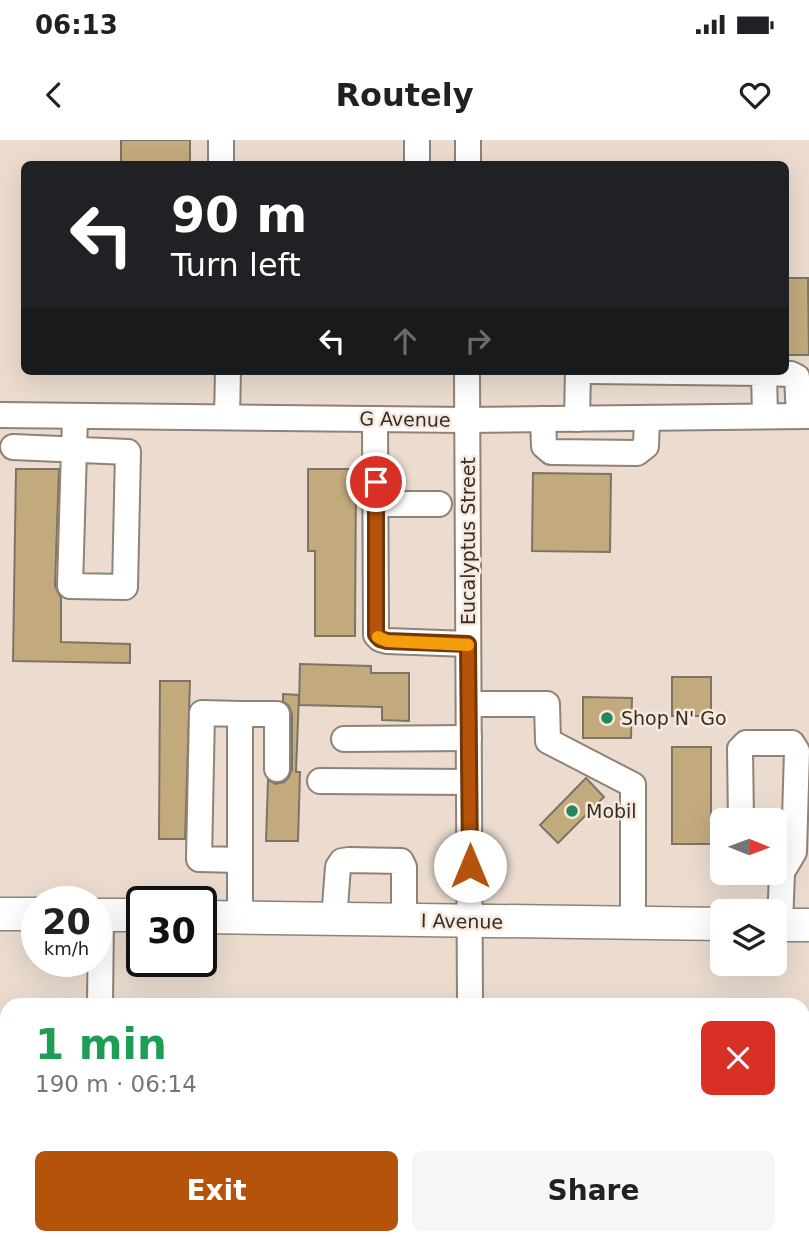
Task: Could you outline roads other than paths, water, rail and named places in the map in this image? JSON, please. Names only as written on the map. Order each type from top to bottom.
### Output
[{"type":"main road","points":[[0,914],[21,914]]},
{"type":"main road","name":"I Avenue","points":[[217,916],[710,924]]},
{"type":"street","points":[[221,140],[221,161]]},
{"type":"street","points":[[417,140],[417,161]]},
{"type":"street","points":[[468,140],[468,161]]},
{"type":"street","points":[[789,374],[797,377],[804,416]]},
{"type":"street","points":[[227,417],[228,375]]},
{"type":"street","name":"Eucalyptus Street","points":[[467,375],[470,998]]},
{"type":"street","points":[[577,419],[578,375]]},
{"type":"street","points":[[764,375],[765,416]]},
{"type":"street","name":"G Avenue","points":[[0,415],[467,420],[804,416]]},
{"type":"street","points":[[13,447],[74,450],[128,452],[125,587],[70,586],[74,450],[75,416]]},
{"type":"street","points":[[543,419],[544,446],[551,452],[637,453],[646,446],[647,418]]},
{"type":"street","points":[[375,419],[376,635],[387,641],[468,644]]},
{"type":"street","points":[[376,504],[439,504]]},
{"type":"street","points":[[470,704],[547,704],[548,741],[633,785],[633,923]]},
{"type":"street","points":[[240,860],[199,859],[202,713],[277,714],[277,769]]},
{"type":"street","points":[[240,714],[240,917]]},
{"type":"street","points":[[344,738],[469,738]]},
{"type":"street","points":[[741,808],[740,749],[746,743],[792,743],[797,751],[794,852],[788,860]]},
{"type":"street","points":[[320,781],[469,782]]},
{"type":"street","points":[[334,920],[338,867],[342,861],[349,860],[401,861],[404,867],[404,920]]},
{"type":"street","points":[[781,886],[788,925]]},
{"type":"street","points":[[100,977],[100,998]]},
{"type":"place","name":"Shop N' Go","points":[[607,718]]},
{"type":"place","name":"Mobil","points":[[572,811]]}]
